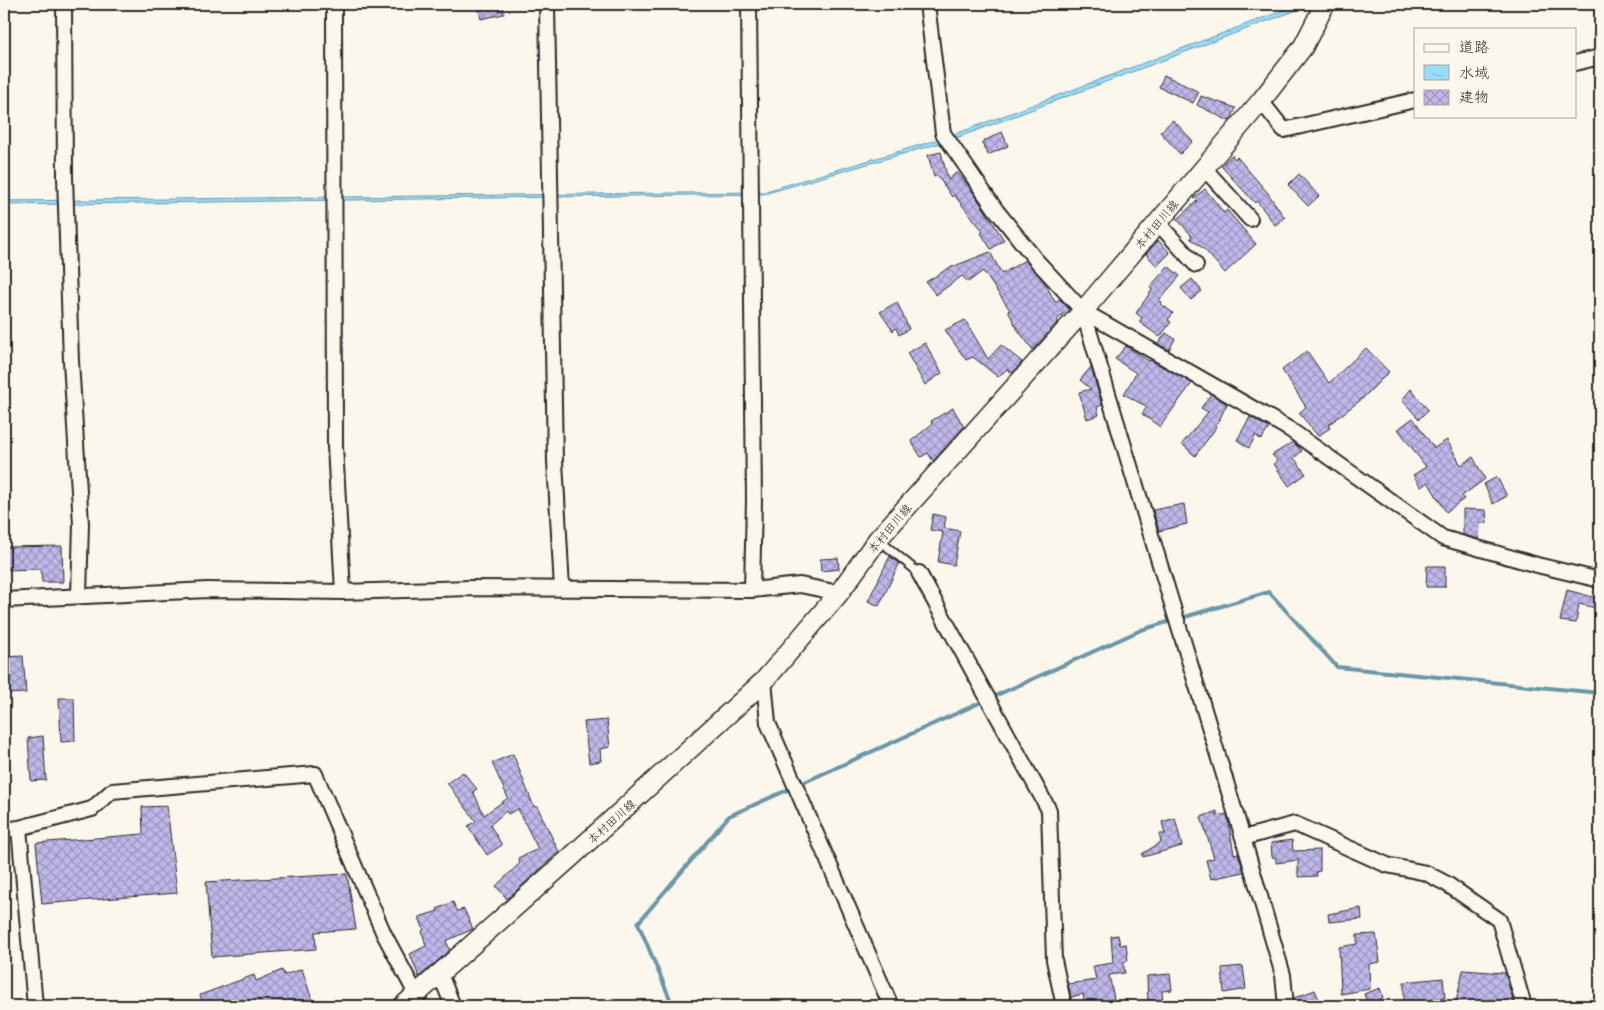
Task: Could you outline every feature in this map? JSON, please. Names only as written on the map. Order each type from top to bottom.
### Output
[{"type":"main road","name":"本村田川線","points":[[409,1000],[764,682],[839,593],[878,539],[1083,310],[1261,100],[1303,48],[1325,4]]},
{"type":"street","points":[[64,4],[65,177],[70,351],[81,524],[79,595]]},
{"type":"street","points":[[334,4],[335,446],[343,592]]},
{"type":"street","points":[[546,4],[555,461],[562,588]]},
{"type":"street","points":[[749,4],[754,500],[752,590]]},
{"type":"street","points":[[928,4],[943,133],[996,210],[1036,260],[1083,310],[1289,428],[1443,538],[1537,565],[1600,580]]},
{"type":"street","points":[[1576,63],[1600,57]]},
{"type":"street","points":[[1261,100],[1284,130],[1414,100]]},
{"type":"street","points":[[1204,168],[1250,219]]},
{"type":"street","points":[[1158,223],[1196,265]]},
{"type":"street","points":[[1083,310],[1283,975],[1286,1006]]},
{"type":"street","points":[[919,573],[1049,810],[1054,960],[1064,1006]]},
{"type":"street","points":[[4,600],[208,590],[343,592],[469,588],[752,590],[800,585],[839,593]]},
{"type":"street","points":[[764,682],[768,724],[891,1006]]},
{"type":"street","points":[[4,830],[19,828],[92,809],[112,791],[315,774],[384,934],[409,1000]]},
{"type":"street","points":[[1243,838],[1295,824],[1387,865],[1426,873],[1447,884],[1499,920],[1524,1006]]},
{"type":"street","points":[[19,828],[35,1006]]},
{"type":"street","points":[[440,974],[453,1006]]},
{"type":"lane","points":[[878,539],[919,573]]},
{"type":"water","points":[[1300,4],[1313,4],[951,140],[764,194],[4,205],[4,201],[763,192],[950,136]]},
{"type":"building","points":[[477,4],[503,4],[504,14],[481,19]]},
{"type":"building","points":[[1164,75],[1199,92],[1193,103],[1159,87]]},
{"type":"building","points":[[1201,96],[1236,108],[1231,119],[1229,121],[1197,105]]},
{"type":"building","points":[[1173,120],[1193,141],[1180,154],[1160,132]]},
{"type":"building","points":[[1002,132],[1008,146],[988,155],[982,142]]},
{"type":"building","points":[[941,152],[948,180],[957,172],[973,192],[1004,240],[991,249],[981,233],[983,231],[954,195],[952,197],[938,176],[934,177],[928,155]]},
{"type":"building","points":[[1232,155],[1235,159],[1237,157],[1267,192],[1285,218],[1275,225],[1257,201],[1255,203],[1221,166]]},
{"type":"building","points":[[1299,174],[1319,196],[1308,206],[1288,185]]},
{"type":"building","points":[[1205,189],[1224,213],[1227,210],[1256,244],[1225,273],[1205,250],[1190,238],[1192,236],[1177,219],[1197,201],[1194,198]]},
{"type":"building","points":[[1158,240],[1170,253],[1157,266],[1146,254]]},
{"type":"building","points":[[990,252],[1002,274],[1025,260],[1045,283],[1055,302],[1060,299],[1069,309],[1057,320],[1058,322],[1033,350],[1018,330],[1008,311],[1010,310],[983,271],[968,282],[962,276],[936,295],[926,282],[947,269]]},
{"type":"building","points":[[1168,266],[1180,276],[1159,300],[1162,302],[1161,304],[1173,313],[1168,320],[1171,322],[1160,337],[1139,322],[1142,318],[1136,313],[1152,290],[1150,287]]},
{"type":"building","points":[[1192,279],[1202,291],[1191,300],[1181,288]]},
{"type":"building","points":[[897,302],[909,329],[899,335],[896,328],[893,331],[880,312]]},
{"type":"building","points":[[965,320],[988,359],[1001,345],[1022,362],[1012,373],[1007,369],[998,377],[973,357],[966,360],[945,330]]},
{"type":"building","points":[[1166,333],[1175,339],[1169,350],[1158,344]]},
{"type":"building","points":[[925,343],[942,373],[925,385],[907,353]]},
{"type":"building","points":[[1126,346],[1149,361],[1192,383],[1160,427],[1142,414],[1147,407],[1124,394],[1136,373],[1115,359]]},
{"type":"building","points":[[1366,348],[1389,372],[1362,399],[1328,425],[1330,428],[1318,436],[1299,413],[1306,407],[1282,370],[1307,351],[1329,383]]},
{"type":"building","points":[[1091,367],[1102,405],[1097,407],[1099,415],[1087,419],[1079,392],[1091,389],[1080,380]]},
{"type":"building","points":[[1411,389],[1428,410],[1419,419],[1402,400]]},
{"type":"building","points":[[1211,394],[1227,404],[1213,432],[1195,456],[1182,444],[1208,412],[1201,408]]},
{"type":"building","points":[[953,408],[964,427],[933,461],[928,453],[921,457],[911,441],[932,424],[931,421]]},
{"type":"building","points":[[1250,417],[1269,428],[1261,440],[1256,435],[1249,448],[1237,440]]},
{"type":"building","points":[[1413,418],[1434,448],[1447,440],[1461,465],[1473,457],[1485,479],[1462,496],[1464,499],[1446,512],[1428,482],[1421,487],[1413,475],[1426,467],[1398,429]]},
{"type":"building","points":[[1293,442],[1302,451],[1294,458],[1306,474],[1289,486],[1274,464],[1277,460],[1272,455]]},
{"type":"building","points":[[1497,477],[1507,496],[1493,504],[1484,484]]},
{"type":"building","points":[[1184,504],[1187,524],[1159,531],[1153,510]]},
{"type":"building","points":[[1463,509],[1486,510],[1487,523],[1480,523],[1479,539],[1463,535]]},
{"type":"building","points":[[933,514],[946,517],[944,528],[960,531],[954,565],[938,562],[943,532],[930,530]]},
{"type":"building","points":[[62,546],[63,582],[42,582],[41,569],[4,570],[4,547]]},
{"type":"building","points":[[890,556],[899,564],[879,606],[868,601]]},
{"type":"building","points":[[838,558],[839,569],[821,571],[820,559]]},
{"type":"building","points":[[1427,566],[1445,566],[1445,587],[1426,587]]},
{"type":"building","points":[[1567,590],[1600,599],[1600,609],[1579,604],[1576,623],[1560,621]]},
{"type":"building","points":[[23,656],[26,693],[4,694],[4,657]]},
{"type":"building","points":[[59,698],[74,698],[75,741],[61,742]]},
{"type":"building","points":[[607,720],[610,747],[600,749],[601,761],[589,763],[584,722]]},
{"type":"building","points":[[43,736],[46,780],[31,781],[28,738]]},
{"type":"building","points":[[513,754],[534,807],[537,806],[559,852],[507,899],[496,886],[520,863],[518,858],[538,849],[518,809],[508,814],[506,811],[490,825],[502,845],[487,855],[468,826],[476,821],[447,783],[463,772],[477,789],[473,791],[484,815],[508,798],[492,763]]},
{"type":"building","points":[[167,806],[177,893],[42,904],[36,843],[143,834],[142,807]]},
{"type":"building","points":[[1217,811],[1217,816],[1227,814],[1234,854],[1238,853],[1244,872],[1211,879],[1206,860],[1214,858],[1201,817]]},
{"type":"building","points":[[1175,818],[1182,846],[1143,857],[1142,854],[1161,842],[1159,834],[1165,834],[1162,822]]},
{"type":"building","points":[[1292,840],[1293,851],[1320,850],[1320,871],[1316,872],[1317,876],[1298,877],[1298,860],[1276,863],[1276,858],[1272,857],[1271,843]]},
{"type":"building","points":[[347,874],[356,929],[315,932],[316,949],[212,957],[206,882]]},
{"type":"building","points":[[453,902],[457,911],[464,909],[473,929],[446,941],[450,950],[419,977],[410,954],[426,946],[422,931],[424,930],[419,917],[438,911],[437,909]]},
{"type":"building","points":[[1361,908],[1362,919],[1329,922],[1328,914]]},
{"type":"building","points":[[1376,934],[1380,962],[1369,964],[1370,989],[1341,994],[1339,947],[1357,944],[1357,935]]},
{"type":"building","points":[[1118,935],[1120,945],[1126,944],[1128,961],[1123,962],[1125,973],[1109,975],[1115,1003],[1105,1006],[1085,1006],[1083,994],[1071,997],[1068,984],[1096,980],[1093,966],[1113,963],[1111,936]]},
{"type":"building","points":[[1243,966],[1246,989],[1224,993],[1222,968]]},
{"type":"building","points":[[302,969],[314,1006],[204,1006],[200,995],[254,975],[256,981],[282,970],[284,975]]},
{"type":"building","points":[[1463,970],[1505,973],[1515,1006],[1455,1006]]},
{"type":"building","points":[[1170,974],[1172,990],[1162,991],[1163,1006],[1148,1006],[1147,976]]},
{"type":"building","points":[[1443,978],[1445,998],[1426,1001],[1426,1006],[1404,1006],[1404,982]]},
{"type":"building","points":[[1380,988],[1383,998],[1368,1005],[1364,994]]},
{"type":"building","points":[[1315,990],[1322,1006],[1297,1006],[1294,998]]},
{"type":"waterway","points":[[798,785],[1141,630],[1269,592],[1337,667],[1600,693]]},
{"type":"waterway","points":[[673,1006],[638,923],[729,816],[792,788]]}]
